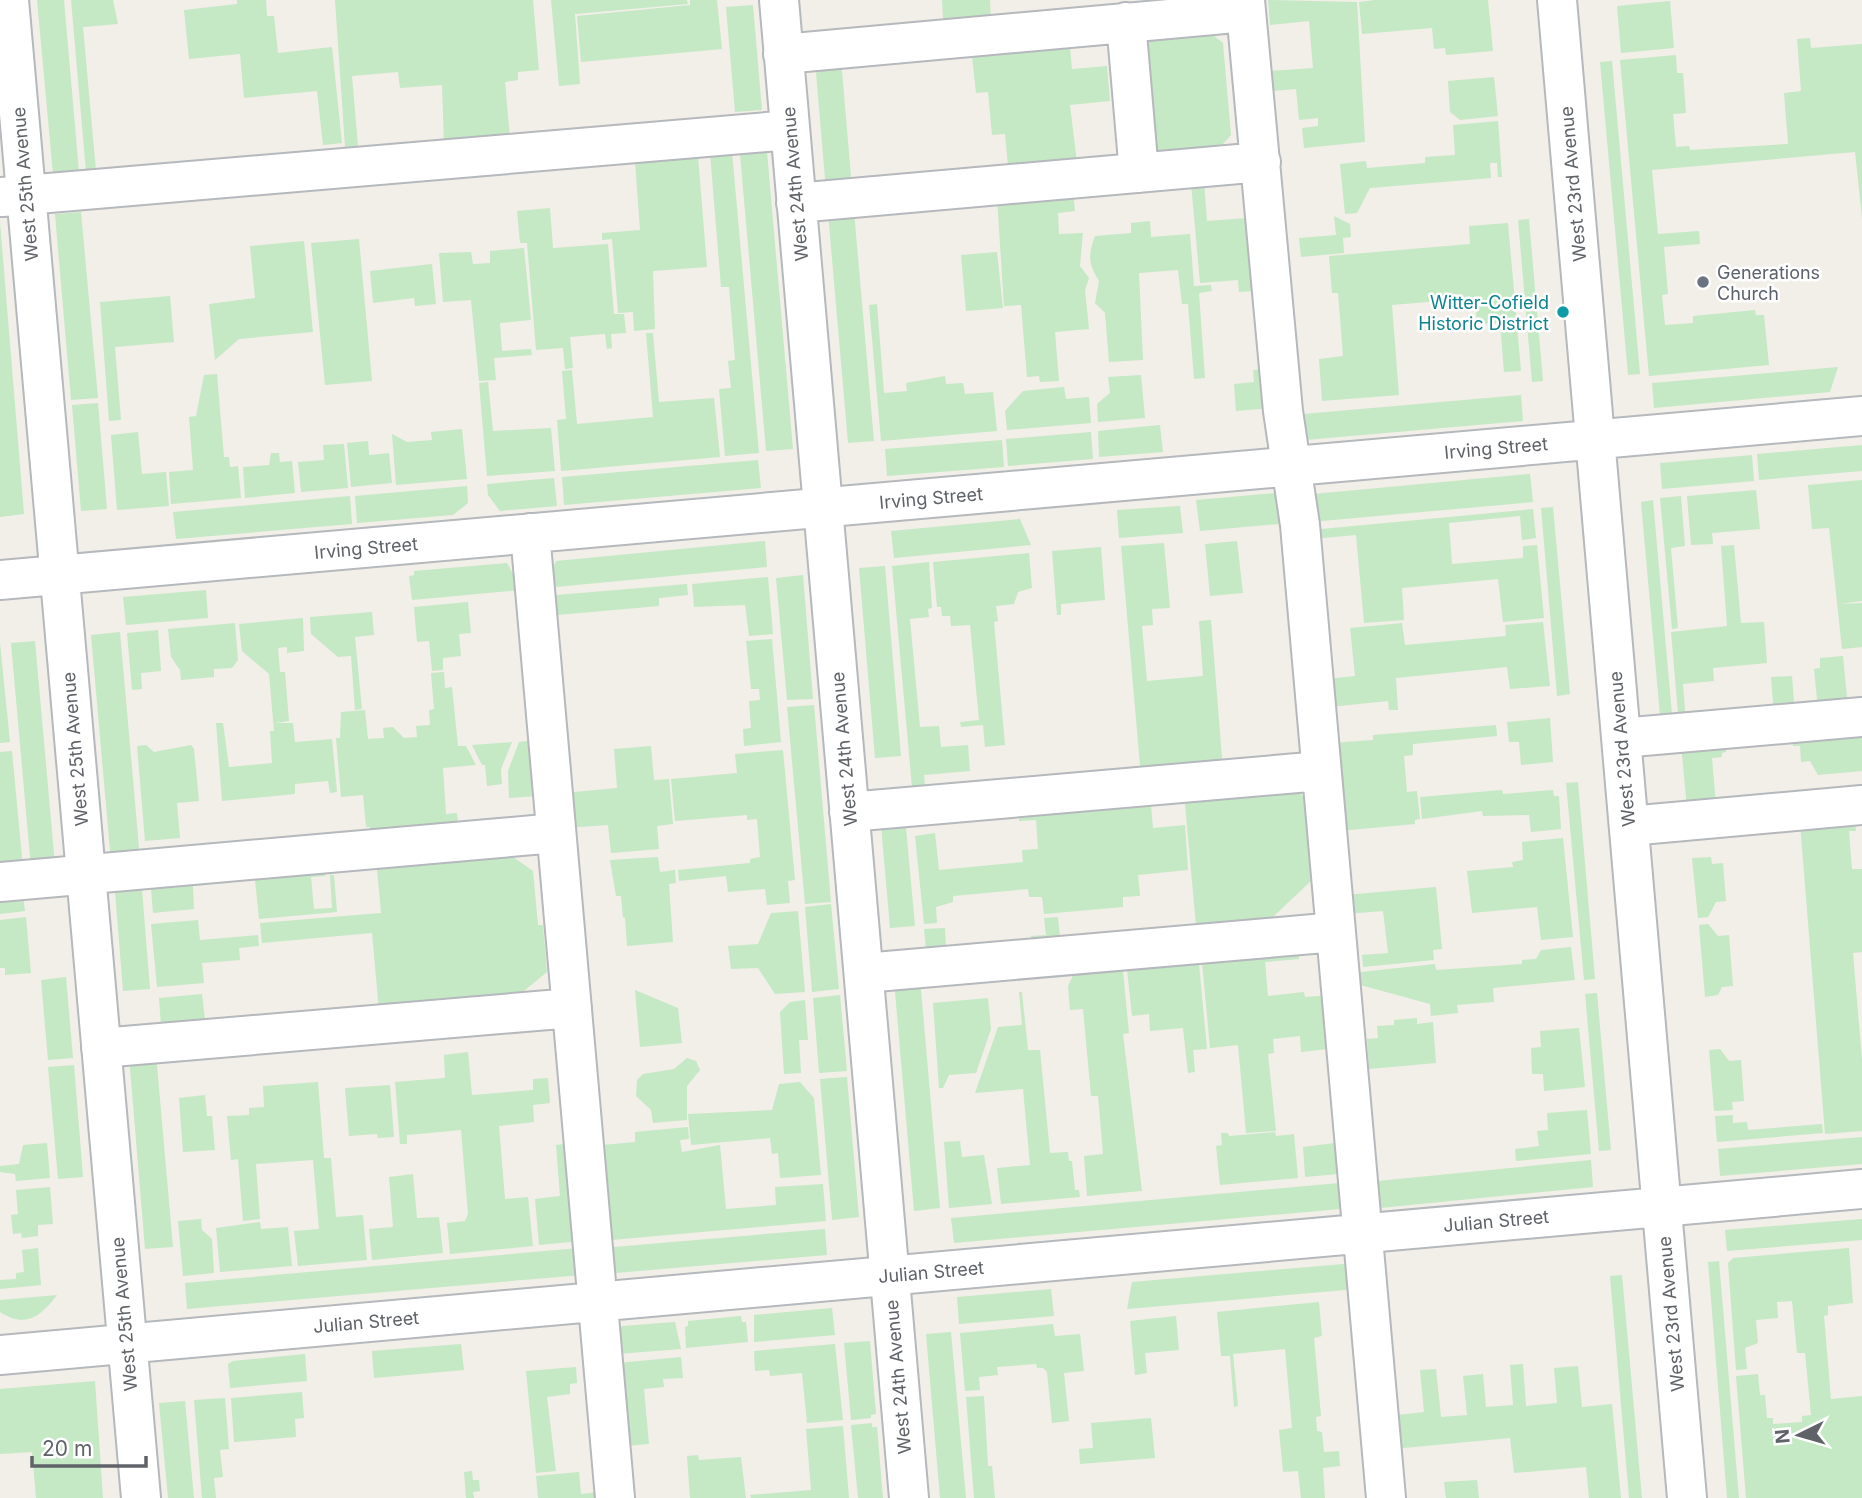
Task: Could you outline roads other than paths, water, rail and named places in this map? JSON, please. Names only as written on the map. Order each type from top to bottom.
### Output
[{"type":"street","name":"West 25th Avenue","points":[[9,0],[13,196],[60,574],[141,1498]]},
{"type":"street","name":"West 24th Avenue","points":[[779,0],[909,1498]]},
{"type":"street","name":"West 23rd Avenue","points":[[1557,0],[1687,1498]]},
{"type":"street","points":[[783,54],[1126,22],[1246,6],[1283,411],[1300,526],[1386,1498]]},
{"type":"street","points":[[1126,22],[1139,173]]},
{"type":"street","points":[[13,196],[790,130]]},
{"type":"street","points":[[796,203],[1261,162]]},
{"type":"street","name":"Irving Street","points":[[0,580],[1862,416]]},
{"type":"street","points":[[530,533],[615,1498]]},
{"type":"street","points":[[1621,738],[1862,717]]},
{"type":"street","points":[[849,812],[1321,771]]},
{"type":"street","points":[[1629,826],[1862,805]]},
{"type":"street","points":[[0,882],[556,833]]},
{"type":"street","points":[[864,973],[1336,932]]},
{"type":"street","points":[[101,1048],[572,1008]]},
{"type":"street","name":"Julian Street","points":[[0,1355],[1862,1189]]},
{"type":"place","name":"Generations Church","points":[[1703,282]]},
{"type":"place","name":"Witter-Cofield Historic District","points":[[1563,312]]}]
